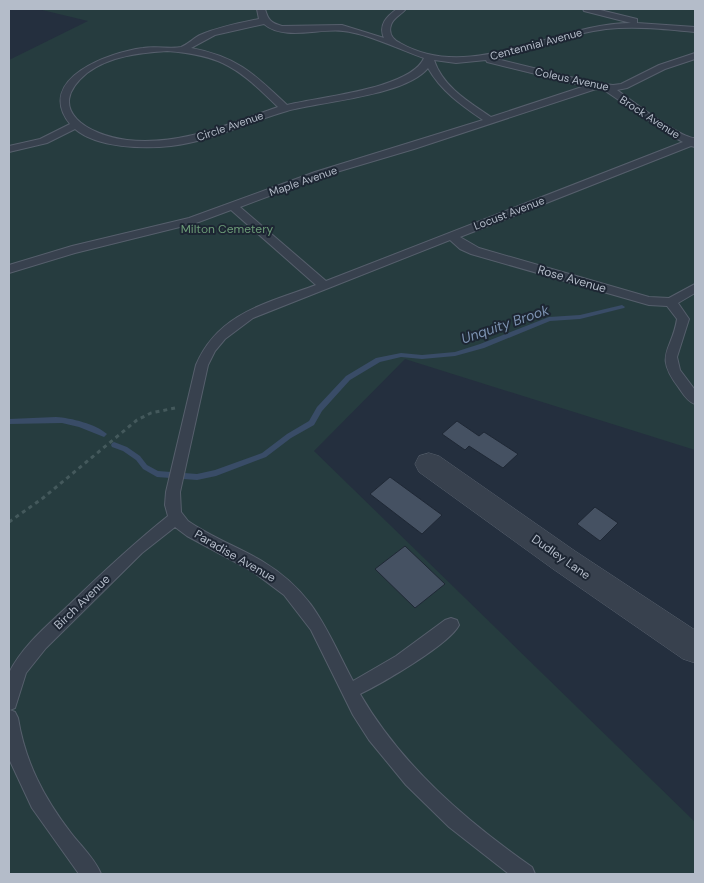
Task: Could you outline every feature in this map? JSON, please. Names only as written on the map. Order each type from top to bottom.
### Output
[{"type":"street","name":"Dudley Lane","points":[[428,464],[564,560],[695,648]]},
{"type":"lane","points":[[261,9],[265,21],[274,26],[290,30],[343,28],[401,47]]},
{"type":"lane","name":"Centennial Avenue","points":[[402,9],[393,16],[386,28],[388,38],[401,47],[429,58],[446,60],[474,59],[519,51],[588,30],[627,26],[695,29]]},
{"type":"lane","points":[[586,9],[654,26]]},
{"type":"lane","points":[[184,50],[209,36],[265,21]]},
{"type":"lane","name":"Circle Avenue","points":[[284,108],[251,77],[232,63],[217,56],[184,50],[152,50],[131,53],[105,61],[85,72],[71,86],[66,96],[67,112],[76,125],[93,136],[112,141],[146,144],[172,143],[206,135],[284,108],[366,91],[400,81],[419,72],[429,58]]},
{"type":"lane","name":"Coleus Avenue","points":[[474,59],[495,61],[600,87],[624,86],[662,67],[695,56]]},
{"type":"lane","points":[[429,58],[433,70],[441,82],[489,120]]},
{"type":"lane","name":"Maple Avenue","points":[[9,269],[72,250],[173,226],[234,206],[319,174],[600,87]]},
{"type":"lane","name":"Brock Avenue","points":[[600,87],[694,143]]},
{"type":"lane","points":[[9,149],[43,141],[76,125]]},
{"type":"lane","name":"Locust Avenue","points":[[324,286],[694,143]]},
{"type":"lane","points":[[176,518],[173,509],[173,492],[193,407],[206,356],[220,333],[249,315],[324,286],[234,206]]},
{"type":"lane","name":"Rose Avenue","points":[[452,236],[464,246],[475,251],[648,301],[671,302]]},
{"type":"lane","points":[[695,288],[671,302],[689,320],[672,350],[671,363],[678,377],[695,399]]},
{"type":"lane","name":"Paradise Avenue","points":[[176,518],[190,530],[268,573],[290,590],[316,624],[349,691],[380,740],[413,779],[470,833],[525,874]]},
{"type":"lane","name":"Birch Avenue","points":[[9,702],[14,680],[20,668],[40,643],[137,549],[176,518]]},
{"type":"lane","points":[[349,691],[370,681],[418,650],[451,625]]},
{"type":"lane","points":[[9,718],[14,746],[26,779],[60,834],[91,874]]},
{"type":"path","points":[[9,522],[43,498],[137,420],[164,409],[193,407]]},
{"type":"green space","name":"Milton Cemetery","points":[[38,9],[695,9],[695,450],[405,359],[314,451],[695,822],[695,874],[9,874],[9,60],[88,21]]},
{"type":"building","points":[[457,421],[479,436],[484,432],[518,454],[503,468],[469,446],[465,450],[442,434]]},
{"type":"building","points":[[390,477],[442,515],[422,534],[370,494]]},
{"type":"building","points":[[595,507],[618,523],[600,541],[577,524]]},
{"type":"building","points":[[405,546],[445,584],[415,608],[375,569]]},
{"type":"waterway","name":"Unquity Brook","points":[[114,445],[125,449],[138,458],[145,467],[157,474],[197,477],[216,473],[264,455],[289,436],[312,423],[319,409],[348,378],[378,360],[401,355],[422,357],[455,354],[482,346],[549,319],[580,317],[622,307]]},
{"type":"waterway","name":"Unquity Brook","points":[[9,422],[62,420],[81,424],[104,434]]}]
